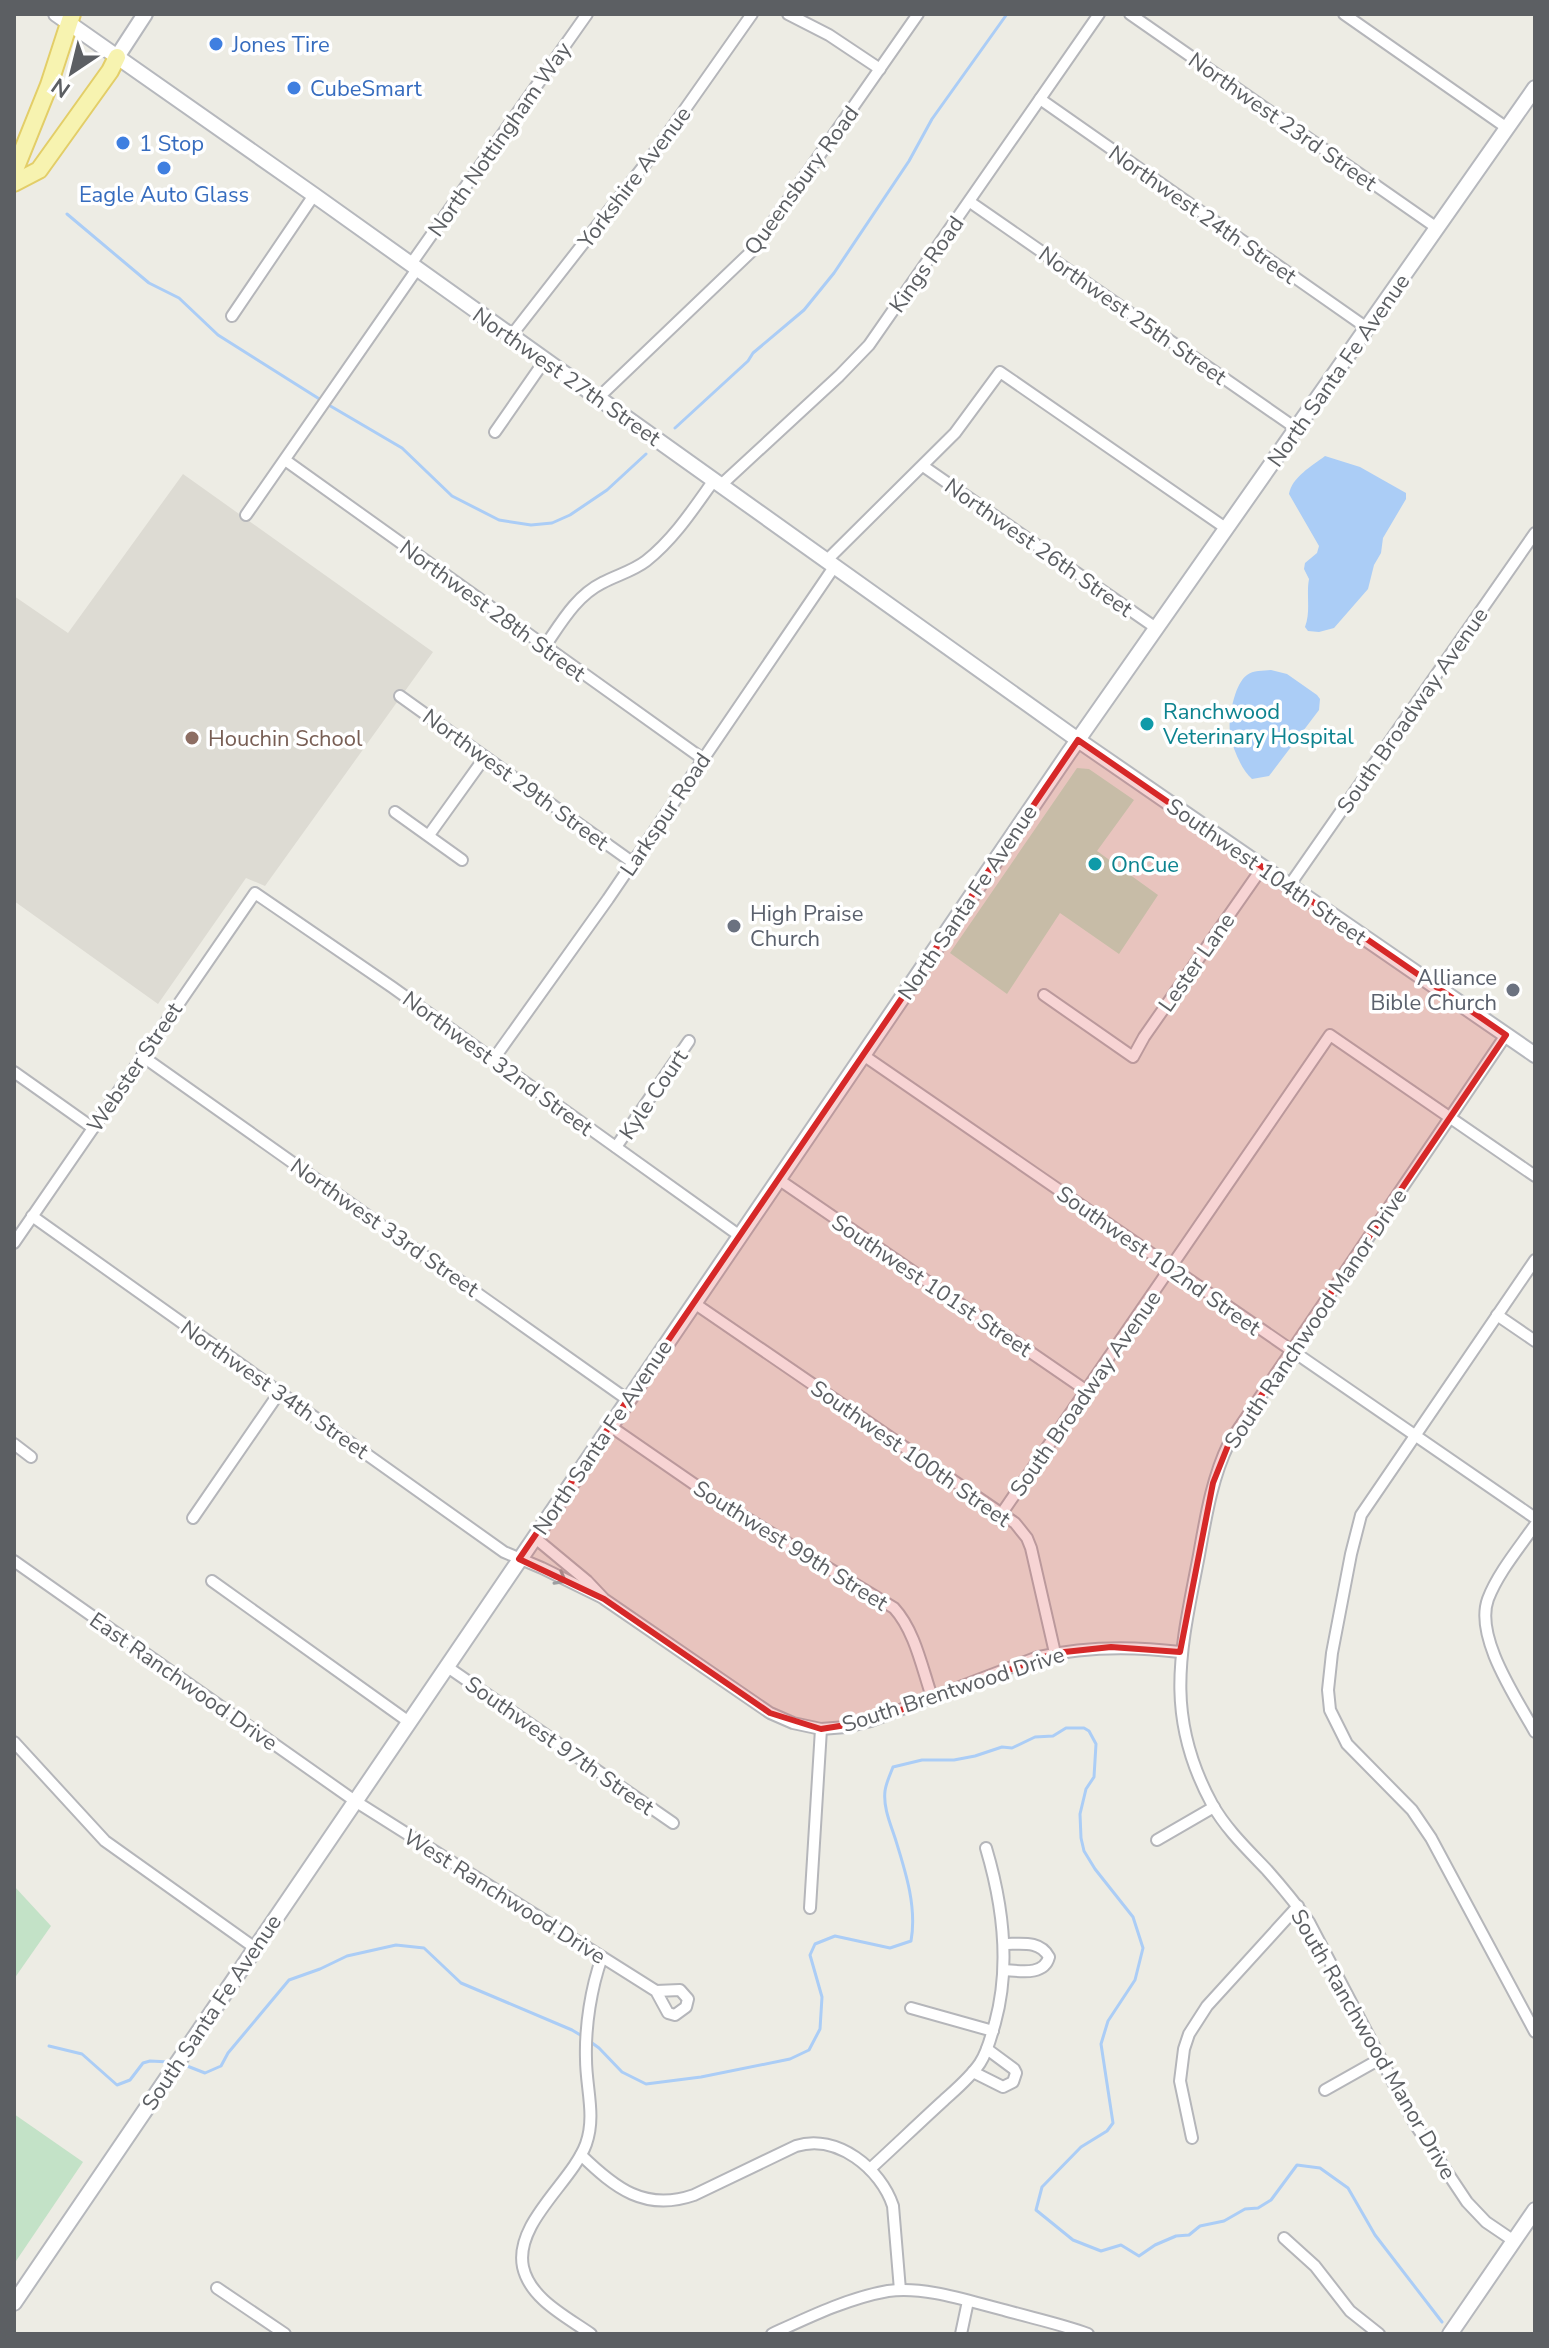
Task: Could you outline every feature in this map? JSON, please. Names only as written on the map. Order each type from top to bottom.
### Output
[{"type":"main road","name":"Northwest 27th Street","points":[[56,14],[71,19],[117,57],[1078,740]]},
{"type":"main road","points":[[14,183],[39,170],[110,71],[145,14]]},
{"type":"main road","points":[[14,172],[41,108],[71,19]]},
{"type":"main road","name":"North Santa Fe Avenue","points":[[409,1722],[1078,740],[1535,88]]},
{"type":"main road","name":"Southwest 104th Street","points":[[1078,740],[1535,1055]]},
{"type":"main road","name":"South Santa Fe Avenue","points":[[14,2303],[409,1722]]},
{"type":"main road","points":[[1450,2334],[1535,2210]]},
{"type":"street","name":"North Nottingham Way","points":[[246,515],[333,392],[414,266],[587,14]]},
{"type":"street","name":"Yorkshire Avenue","points":[[511,336],[657,149],[752,14]]},
{"type":"street","points":[[788,14],[829,35],[880,69]]},
{"type":"street","name":"Queensbury Road","points":[[598,398],[749,256],[918,14]]},
{"type":"street","name":"Kings Road","points":[[545,646],[572,608],[588,592],[641,565],[657,552],[717,483],[859,357],[1099,14]]},
{"type":"street","name":"Northwest 23rd Street","points":[[1130,14],[1437,228]]},
{"type":"street","points":[[1344,14],[1507,128]]},
{"type":"street","name":"Northwest 24th Street","points":[[1040,99],[1367,328]]},
{"type":"street","points":[[232,316],[314,195]]},
{"type":"street","name":"Northwest 25th Street","points":[[970,202],[1297,429]]},
{"type":"street","points":[[495,432],[545,360]]},
{"type":"street","name":"Larkspur Road","points":[[493,1060],[703,759],[830,564],[955,433],[1000,372],[1227,529]]},
{"type":"street","name":"Northwest 28th Street","points":[[285,460],[703,759]]},
{"type":"street","name":"Northwest 26th Street","points":[[923,466],[1156,628]]},
{"type":"street","name":"South Broadway Avenue","points":[[1289,886],[1535,533]]},
{"type":"street","name":"Northwest 29th Street","points":[[400,696],[632,862]]},
{"type":"street","points":[[429,835],[485,757]]},
{"type":"street","points":[[395,812],[462,860]]},
{"type":"street","name":"Lester Lane","points":[[1044,995],[1133,1057],[1262,868]]},
{"type":"street","name":"Northwest 32nd Street","points":[[255,893],[740,1236]]},
{"type":"street","name":"Webster Street","points":[[14,1243],[255,893]]},
{"type":"street","name":"South Broadway Avenue","points":[[1002,1513],[1330,1035],[1451,1117]]},
{"type":"street","name":"South Ranchwood Manor Drive","points":[[1506,1035],[1239,1427],[1217,1472],[1186,1613],[1180,1652],[1179,1694],[1196,1769],[1214,1807],[1237,1839],[1298,1906],[1328,1954],[1415,2124],[1467,2202],[1486,2222],[1514,2241]]},
{"type":"street","name":"Kyle Court","points":[[616,1147],[689,1041]]},
{"type":"street","name":"Southwest 102nd Street","points":[[863,1055],[1535,1518]]},
{"type":"street","name":"Northwest 33rd Street","points":[[142,1056],[628,1400]]},
{"type":"street","points":[[14,1072],[93,1128]]},
{"type":"street","points":[[1451,1117],[1535,1176]]},
{"type":"street","name":"Southwest 101st Street","points":[[778,1179],[1087,1391]]},
{"type":"street","name":"Northwest 34th Street","points":[[32,1216],[480,1536],[504,1552],[604,1599]]},
{"type":"street","points":[[1535,1260],[1366,1505],[1358,1524],[1328,1680],[1329,1701],[1347,1744],[1412,1810],[1431,1838],[1535,2032]]},
{"type":"street","name":"Southwest 100th Street","points":[[694,1303],[1002,1513],[1022,1530],[1031,1548],[1055,1653]]},
{"type":"street","points":[[1497,1315],[1535,1341]]},
{"type":"street","points":[[193,1518],[279,1393]]},
{"type":"street","name":"Southwest 99th Street","points":[[610,1426],[720,1502],[894,1608],[911,1638],[932,1697]]},
{"type":"street","points":[[14,1444],[31,1457]]},
{"type":"street","points":[[1535,1525],[1492,1589],[1485,1616],[1489,1643],[1535,1732]]},
{"type":"street","points":[[534,1537],[604,1599],[770,1713],[793,1723],[821,1729],[810,1908]]},
{"type":"street","name":"East Ranchwood Drive","points":[[14,1561],[355,1801]]},
{"type":"street","points":[[212,1581],[409,1722]]},
{"type":"street","name":"South Brentwood Drive","points":[[821,1729],[857,1725],[1055,1653],[1111,1647],[1180,1652]]},
{"type":"street","name":"Southwest 97th Street","points":[[446,1666],[673,1823]]},
{"type":"street","points":[[14,1742],[105,1841],[255,1948]]},
{"type":"street","name":"West Ranchwood Drive","points":[[355,1801],[656,1991]]},
{"type":"street","points":[[1157,1840],[1214,1807]]},
{"type":"street","points":[[870,2169],[973,2072],[987,2049],[998,2012],[1004,1944],[997,1887],[986,1848]]},
{"type":"street","points":[[1192,2138],[1180,2081],[1180,2067],[1189,2034],[1207,2006],[1298,1906]]},
{"type":"street","points":[[1004,1944],[1040,1946],[1048,1954],[1049,1960],[1040,1969],[1004,1970]]},
{"type":"street","points":[[591,2334],[540,2296],[523,2268],[523,2250],[531,2228],[581,2155],[588,2137],[591,2114],[586,2064],[588,2028],[602,1957]]},
{"type":"street","points":[[911,2008],[993,2031]]},
{"type":"street","points":[[973,2072],[1003,2087],[1013,2082],[1014,2069],[987,2049]]},
{"type":"street","points":[[1325,2090],[1380,2059]]},
{"type":"street","points":[[581,2155],[621,2188],[648,2201],[659,2202],[694,2195],[805,2143],[832,2146],[870,2169],[885,2186],[893,2206],[900,2290]]},
{"type":"street","points":[[1284,2238],[1315,2266],[1350,2311],[1379,2334]]},
{"type":"street","points":[[217,2288],[285,2334]]},
{"type":"street","points":[[772,2334],[858,2299],[900,2290],[968,2301],[1088,2334]]},
{"type":"street","points":[[961,2334],[968,2301]]},
{"type":"highlighted area","points":[[1078,740],[1506,1035],[1229,1443],[1213,1483],[1180,1652],[1111,1647],[1055,1653],[871,1721],[821,1729],[770,1713],[604,1599],[519,1559]]},
{"type":"shaded area","name":"Houchin School","points":[[183,474],[433,652],[265,886],[246,878],[158,1004],[14,901],[14,596],[68,633]]},
{"type":"green space","points":[[1077,768],[1089,769],[1134,800],[1097,851],[1158,895],[1119,954],[1060,913],[1007,994],[950,953]]},
{"type":"green space","points":[[14,1886],[51,1926],[14,1979]]},
{"type":"green space","points":[[14,2114],[83,2162],[14,2264]]},
{"type":"water","points":[[1325,456],[1360,467],[1406,493],[1406,499],[1383,538],[1368,589],[1334,628],[1319,632],[1308,631],[1305,627],[1309,579],[1304,569],[1305,563],[1317,553],[1319,546],[1289,494],[1298,477]]},
{"type":"water","points":[[1271,670],[1287,674],[1317,695],[1320,699],[1319,710],[1269,776],[1252,779],[1233,746],[1231,712],[1242,680],[1252,672]]},
{"type":"waterway","points":[[675,428],[753,353],[804,310],[834,273],[909,161],[932,119],[1007,14]]},
{"type":"waterway","points":[[67,214],[149,283],[179,298],[218,335],[321,400]]},
{"type":"waterway","points":[[327,404],[402,448],[452,496],[499,520],[531,525],[552,523],[570,515],[607,490],[646,454]]},
{"type":"waterway","points":[[588,2040],[622,2072],[646,2084],[701,2077],[790,2059],[809,2050],[820,2029],[822,1997],[810,1955],[815,1944],[835,1936],[890,1948],[911,1941],[913,1916],[910,1891],[885,1804],[886,1788],[893,1767],[922,1760],[954,1760],[975,1756],[1002,1747],[1012,1748],[1035,1737],[1053,1736],[1066,1728],[1084,1728],[1096,1744],[1094,1777],[1086,1789],[1080,1814],[1084,1851],[1133,1917],[1143,1948],[1135,1980],[1108,2021],[1101,2044],[1113,2123],[1107,2131],[1081,2147],[1042,2187],[1036,2210],[1073,2240],[1101,2251],[1121,2245],[1139,2256],[1176,2236],[1189,2235],[1200,2226],[1224,2221],[1245,2209],[1258,2208],[1271,2200],[1297,2165],[1320,2168],[1348,2188],[1375,2235],[1442,2322]]},
{"type":"waterway","points":[[182,2064],[205,2073],[221,2066],[228,2053],[289,1980],[347,1956],[396,1945],[424,1948],[461,1983],[582,2036]]},
{"type":"waterway","points":[[49,2046],[82,2054],[117,2085],[130,2080],[143,2063],[170,2062]]},
{"type":"place","name":"Jones Tire","points":[[216,44]]},
{"type":"place","name":"CubeSmart","points":[[294,88]]},
{"type":"place","name":"1 Stop","points":[[123,143]]},
{"type":"place","name":"Eagle Auto Glass","points":[[164,168]]},
{"type":"place","name":"Ranchwood Veterinary Hospital","points":[[1147,724]]},
{"type":"place","name":"Houchin School","points":[[192,738]]},
{"type":"place","name":"OnCue","points":[[1095,864]]},
{"type":"place","name":"High Praise Church","points":[[734,926]]},
{"type":"place","name":"Alliance Bible Church","points":[[1513,990]]}]
